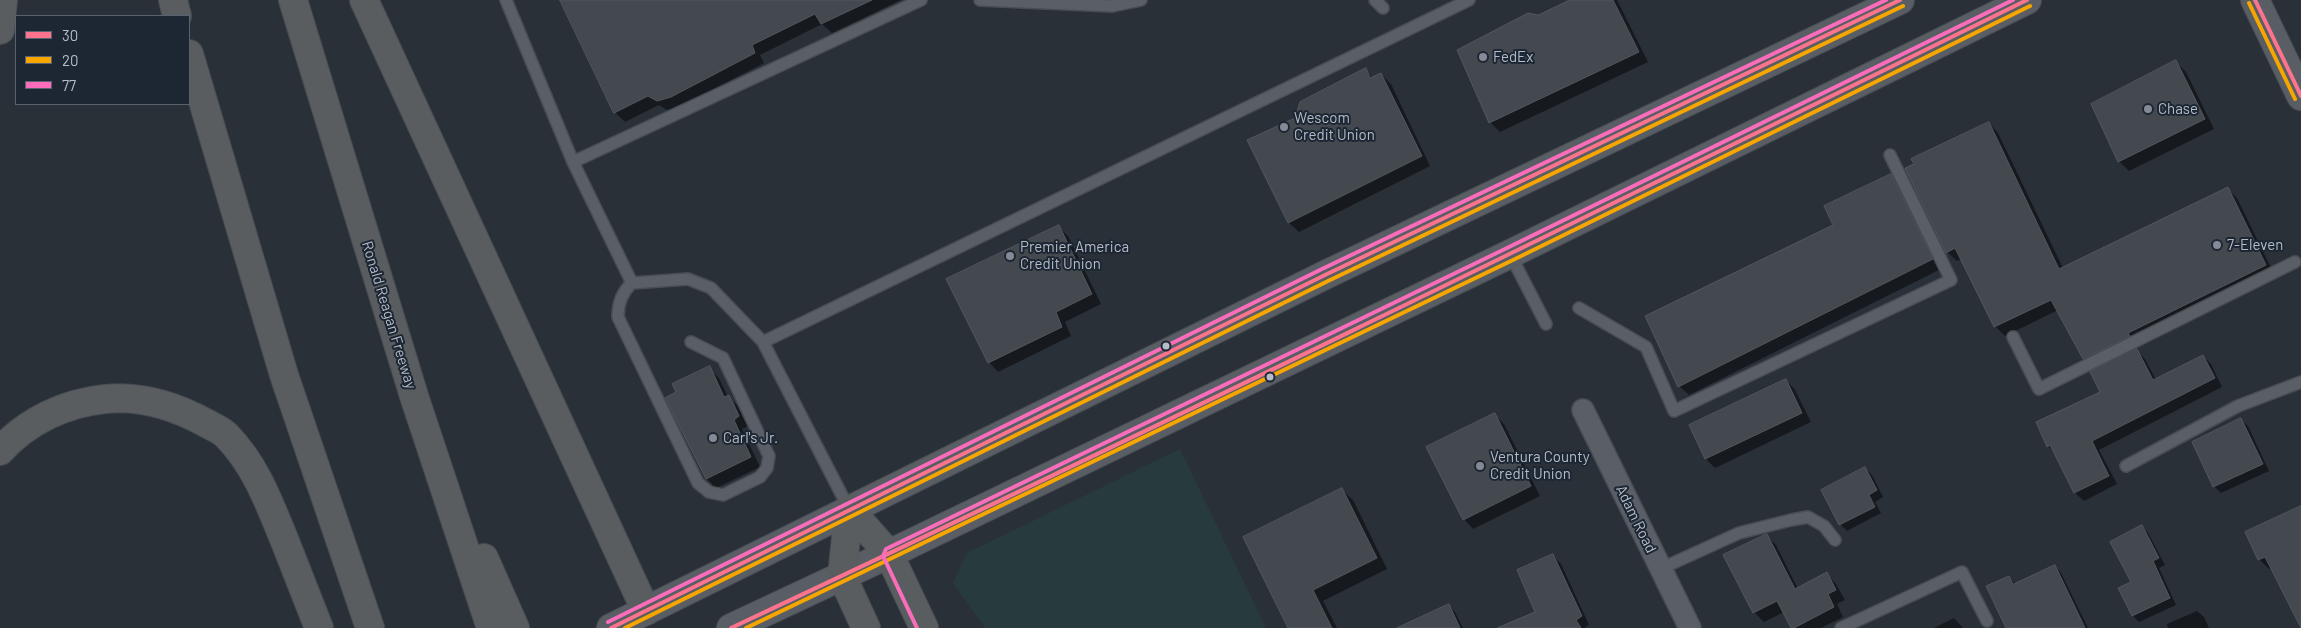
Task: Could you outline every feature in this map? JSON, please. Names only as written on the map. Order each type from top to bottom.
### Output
[{"type":"highway","points":[[0,30],[3,0]]},
{"type":"highway","points":[[172,0],[177,15]]},
{"type":"highway","name":"Ronald Reagan Freeway","points":[[293,0],[414,396],[500,621]]},
{"type":"highway","points":[[364,0],[646,611]]},
{"type":"highway","points":[[190,57],[284,375],[370,628]]},
{"type":"highway","points":[[0,451],[14,436],[45,416],[84,401],[122,397],[154,401],[188,413],[225,434],[249,464],[269,500],[319,628]]},
{"type":"highway","points":[[849,509],[889,554],[924,628]]},
{"type":"highway","points":[[849,509],[842,576],[866,628]]},
{"type":"main road","points":[[611,628],[1325,275],[1900,0]]},
{"type":"main road","points":[[731,628],[889,554],[1510,254],[2027,0]]},
{"type":"main road","points":[[2255,0],[2301,96]]},
{"type":"street","name":"Adam Road","points":[[1583,410],[1690,628]]},
{"type":"lane","points":[[506,0],[573,162],[632,283]]},
{"type":"lane","points":[[573,162],[921,0]]},
{"type":"lane","points":[[980,0],[1112,6],[1141,0]]},
{"type":"lane","points":[[763,342],[1469,0]]},
{"type":"lane","points":[[1579,308],[1646,347],[1674,411],[1951,280],[1890,155]]},
{"type":"lane","points":[[1510,254],[1546,324]]},
{"type":"lane","points":[[2013,336],[2039,389],[2295,262]]},
{"type":"lane","points":[[632,283],[688,279],[711,288],[763,342],[849,509]]},
{"type":"lane","points":[[632,283],[618,306],[618,317],[698,484],[709,492],[723,495],[760,477],[767,468],[769,456],[723,358],[691,342]]},
{"type":"lane","points":[[2126,466],[2238,406],[2301,382]]},
{"type":"lane","points":[[1660,569],[1739,533],[1808,517],[1824,526],[1835,540]]},
{"type":"lane","points":[[1841,628],[1962,572],[1987,620]]},
{"type":"green space","points":[[1180,449],[1266,628],[985,628],[953,583],[967,553]]},
{"type":"building","points":[[560,0],[872,0],[821,24],[815,14],[752,45],[755,53],[671,97],[657,101],[648,96],[614,113]]},
{"type":"building","points":[[1570,0],[1613,0],[1639,52],[1489,123],[1457,50],[1528,13],[1538,15]]},
{"type":"building","points":[[2176,60],[2205,119],[2118,162],[2091,104]]},
{"type":"building","points":[[1366,68],[1370,78],[1381,73],[1422,156],[1288,223],[1247,140],[1295,118],[1300,102]]},
{"type":"building","points":[[1989,122],[2059,269],[2228,187],[2266,265],[2128,333],[2130,336],[2083,359],[2051,300],[1994,327],[1955,248],[1946,253],[1905,168],[1914,164],[1911,159]]},
{"type":"building","points":[[1891,174],[1933,259],[1678,387],[1645,316],[1833,225],[1824,206]]},
{"type":"building","points":[[1059,225],[1092,294],[1056,312],[1062,327],[988,363],[946,279]]},
{"type":"building","points":[[2137,349],[2153,380],[2203,355],[2215,378],[2092,441],[2109,476],[2074,493],[2050,445],[2047,447],[2036,422],[2100,392],[2090,372]]},
{"type":"building","name":"Carl's Jr.","points":[[710,366],[724,397],[729,395],[739,416],[734,420],[751,457],[706,479],[665,398],[676,392],[672,384]]},
{"type":"building","points":[[1786,379],[1802,413],[1705,459],[1689,425]]},
{"type":"building","points":[[1495,413],[1531,486],[1463,520],[1426,447]]},
{"type":"building","points":[[2241,418],[2263,464],[2213,487],[2192,442]]},
{"type":"building","points":[[1865,467],[1877,490],[1869,495],[1875,507],[1839,525],[1821,490]]},
{"type":"building","points":[[1342,488],[1377,558],[1313,590],[1332,628],[1288,628],[1243,537]]},
{"type":"building","points":[[2301,506],[2301,628],[2265,557],[2258,560],[2245,532]]},
{"type":"building","points":[[2142,525],[2159,558],[2153,561],[2170,598],[2132,616],[2118,588],[2131,582],[2110,542]]},
{"type":"building","points":[[1767,534],[1795,589],[1827,572],[1836,590],[1828,594],[1834,607],[1794,628],[1791,628],[1777,601],[1753,613],[1723,555]]},
{"type":"building","points":[[1553,554],[1582,616],[1576,620],[1581,628],[1497,628],[1535,612],[1517,570]]},
{"type":"building","points":[[2055,565],[2085,628],[2006,628],[1986,586],[2009,576],[2013,584]]},
{"type":"building","points":[[1449,604],[1460,628],[1397,628]]},
{"type":"transit line","name":"77","points":[[608,622],[1322,269],[1886,0]]},
{"type":"transit line","name":"30","points":[[611,628],[1325,275],[1900,0]]},
{"type":"transit line","name":"77","points":[[917,628],[883,556],[886,549],[2013,0]]},
{"type":"transit line","name":"30","points":[[731,628],[1219,396],[2027,0]]},
{"type":"transit line","name":"30","points":[[2255,0],[2301,96]]},
{"type":"transit line","name":"20","points":[[2249,3],[2295,99]]},
{"type":"transit line","name":"20","points":[[625,628],[1328,281],[1903,6]]},
{"type":"transit line","name":"20","points":[[746,628],[1513,260],[2030,6]]},
{"type":"place","name":"FedEx","points":[[1483,57]]},
{"type":"place","name":"Chase","points":[[2148,109]]},
{"type":"place","name":"Wescom Credit Union","points":[[1284,127]]},
{"type":"place","name":"7-Eleven","points":[[2217,245]]},
{"type":"place","name":"Premier America Credit Union","points":[[1010,256]]},
{"type":"place","name":"Carl's Jr.","points":[[713,438]]},
{"type":"place","name":"Ventura County Credit Union","points":[[1480,466]]}]
